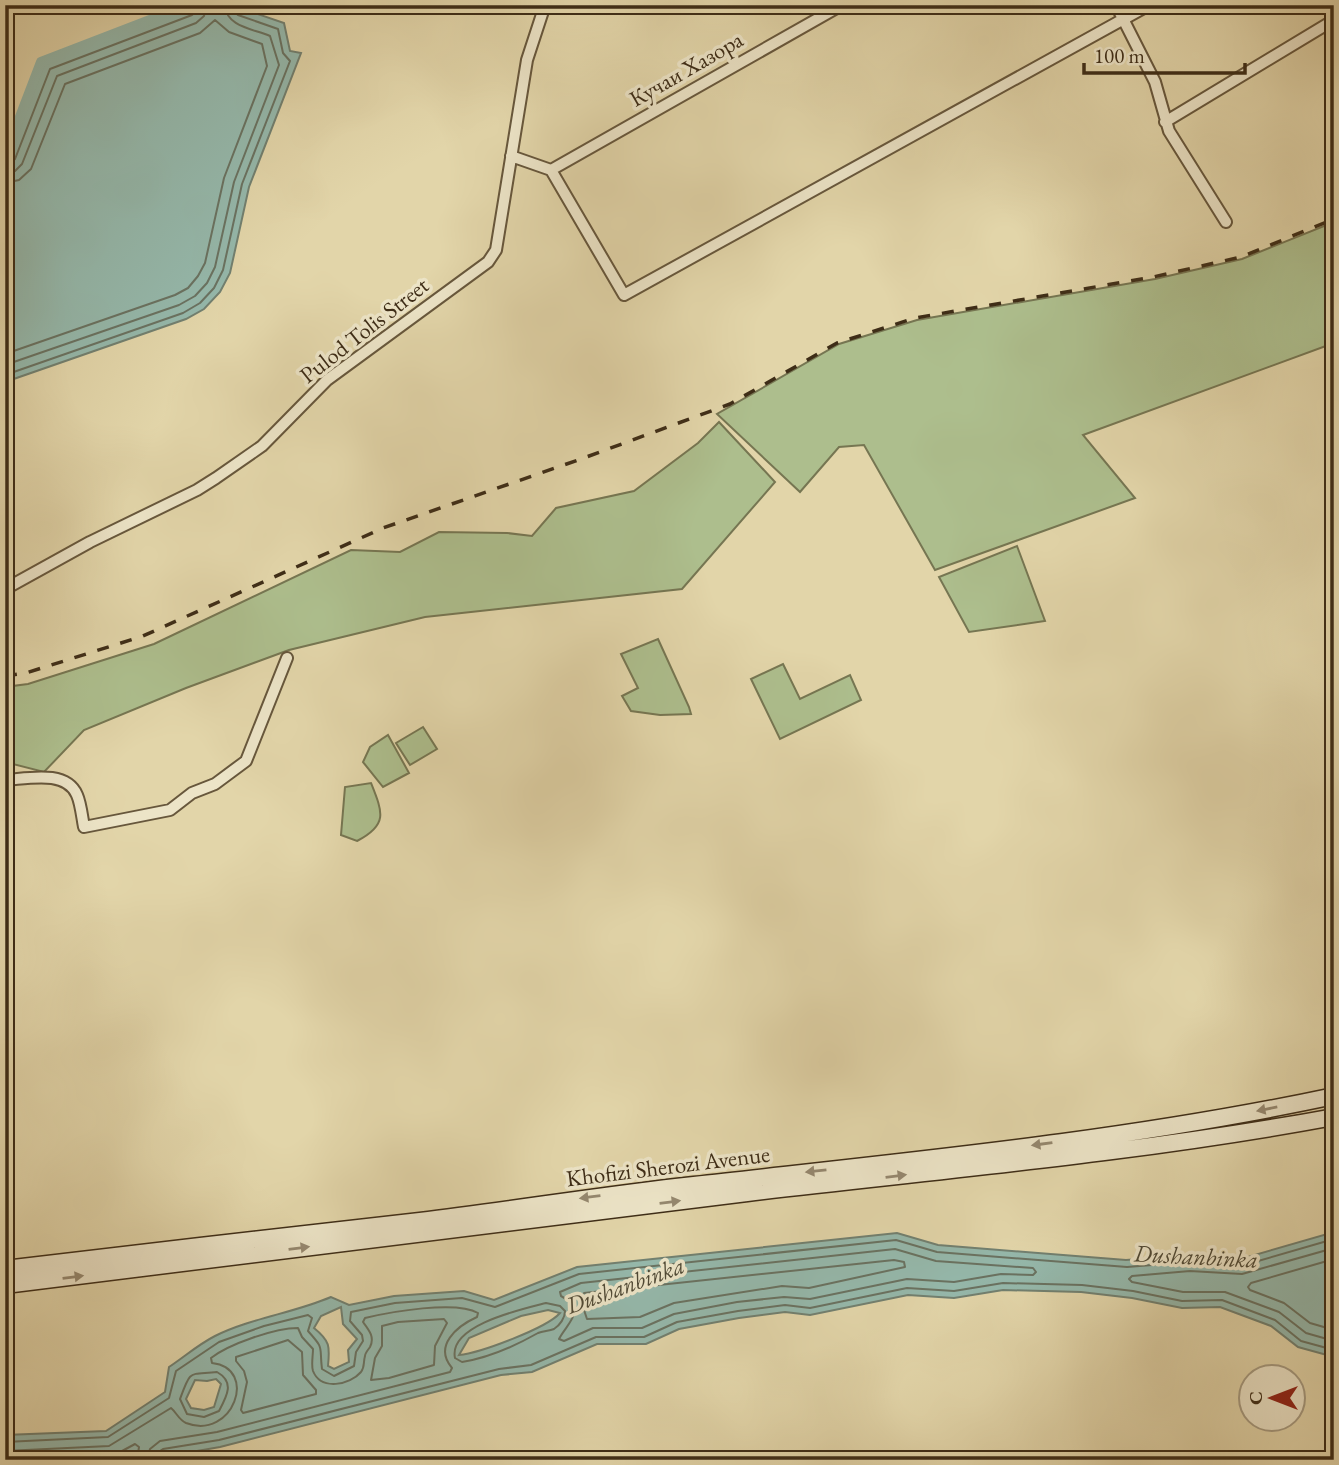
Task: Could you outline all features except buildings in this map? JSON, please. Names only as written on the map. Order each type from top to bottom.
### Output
[{"type":"main road","name":"Khofizi Sherozi Avenue","points":[[5,1269],[423,1221],[592,1196],[993,1151],[1212,1120],[1334,1096]]},
{"type":"main road","name":"Khofizi Sherozi Avenue","points":[[5,1286],[592,1211],[1243,1134],[1334,1117]]},
{"type":"street","name":"Pulod Tolis Street","points":[[5,589],[216,478],[262,446],[327,380],[488,262],[496,250],[527,60],[545,5]]},
{"type":"street","name":"Кучаи Хазора","points":[[551,170],[842,5]]},
{"type":"street","points":[[1116,5],[1155,82],[1165,122],[1177,146],[1226,222]]},
{"type":"street","points":[[511,156],[551,170],[624,295],[1149,5]]},
{"type":"street","points":[[1165,122],[1334,20]]},
{"type":"street","points":[[5,780],[52,777],[70,785],[76,793],[84,827],[170,810],[192,793],[215,783],[246,761],[287,657]]},
{"type":"green space","points":[[1334,222],[1334,343],[1083,435],[1135,498],[935,570],[864,445],[839,447],[800,492],[717,414],[839,344],[917,320],[1155,279],[1242,259]]},
{"type":"green space","points":[[719,422],[775,482],[682,589],[425,617],[289,650],[84,730],[44,772],[5,762],[5,687],[28,684],[154,644],[351,550],[400,552],[439,532],[532,536],[556,508],[634,491],[698,443]]},
{"type":"green space","points":[[1017,546],[1045,621],[969,632],[939,577]]},
{"type":"green space","points":[[658,639],[691,714],[660,715],[631,711],[622,696],[638,688],[621,654]]},
{"type":"green space","points":[[783,664],[800,699],[850,675],[861,700],[780,739],[751,679]]},
{"type":"green space","points":[[423,727],[437,749],[410,765],[396,743]]},
{"type":"green space","points":[[388,735],[409,773],[383,787],[363,762],[370,747]]},
{"type":"green space","points":[[371,783],[380,810],[378,824],[357,841],[341,835],[345,787]]},
{"type":"water","points":[[198,5],[231,5],[284,23],[290,51],[301,53],[249,187],[230,273],[220,292],[204,309],[186,319],[5,382],[5,165],[44,64]]},
{"type":"water","name":"Dushanbinka","points":[[1334,1232],[1334,1357],[1298,1347],[1271,1326],[1220,1307],[1182,1308],[1081,1292],[1003,1290],[954,1298],[908,1295],[810,1315],[785,1312],[679,1329],[646,1344],[597,1344],[532,1372],[501,1375],[220,1447],[145,1460],[5,1460],[5,1435],[106,1431],[165,1392],[169,1367],[209,1339],[243,1325],[331,1297],[349,1305],[394,1296],[464,1291],[494,1300],[577,1267],[897,1233],[938,1245],[1126,1260],[1190,1255],[1241,1259]],"holes":[[[341,1307],[343,1324],[357,1339],[348,1350],[349,1362],[334,1369],[328,1366],[329,1349],[326,1340],[314,1328],[321,1316]],[[548,1310],[560,1313],[542,1326],[512,1339],[459,1355],[469,1338],[521,1316]],[[216,1379],[221,1384],[214,1407],[204,1410],[191,1408],[186,1399],[195,1380]]]},
{"type":"waterway","points":[[5,156],[41,62],[189,5]]},
{"type":"railway","points":[[5,676],[26,673],[143,636],[383,528],[730,404],[837,343],[915,318],[1153,277],[1241,257],[1334,219]]}]
